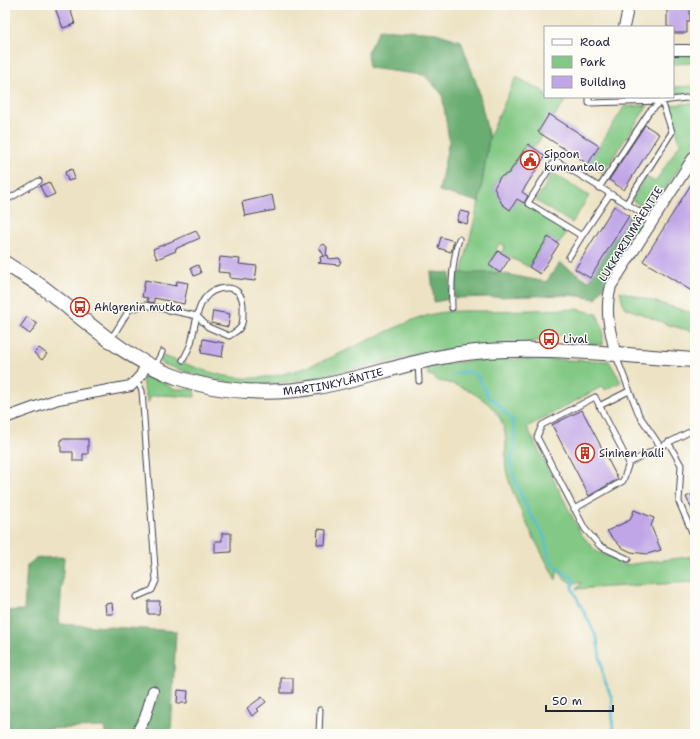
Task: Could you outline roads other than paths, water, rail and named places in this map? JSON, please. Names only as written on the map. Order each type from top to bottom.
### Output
[{"type":"street","points":[[624,26],[630,5]]},
{"type":"street","points":[[674,50],[695,50]]},
{"type":"street","name":"LUKKARINMÄENTIE","points":[[616,355],[610,330],[607,299],[611,286],[695,155]]},
{"type":"street","name":"MARTINKYLÄNTIE","points":[[5,263],[43,288],[109,341],[150,366],[180,378],[219,388],[271,392],[317,387],[418,362],[467,353],[498,351],[568,352],[695,360]]},
{"type":"street","points":[[5,418],[58,399],[123,389],[131,386],[150,366]]},
{"type":"street","points":[[136,734],[145,718],[153,690]]},
{"type":"lane","points":[[589,98],[589,103],[695,97]]},
{"type":"lane","points":[[599,188],[649,112],[662,99]]},
{"type":"lane","points":[[626,204],[672,132],[662,99]]},
{"type":"lane","points":[[582,236],[528,203],[555,160],[626,204],[651,222]]},
{"type":"lane","points":[[5,201],[39,181]]},
{"type":"lane","points":[[569,257],[610,194]]},
{"type":"lane","points":[[452,308],[451,284],[454,254],[459,239]]},
{"type":"lane","points":[[109,341],[129,310],[145,304],[197,316],[208,327],[229,336],[237,331],[243,320],[244,302],[242,295],[229,288],[218,289],[205,298],[197,316],[191,343],[183,360]]},
{"type":"lane","points":[[150,366],[162,352]]},
{"type":"lane","points":[[616,355],[639,415],[660,446]]},
{"type":"lane","points":[[418,362],[419,381]]},
{"type":"lane","points":[[136,597],[152,590],[156,581],[142,391],[138,380]]},
{"type":"lane","points":[[599,406],[629,391]]},
{"type":"lane","points":[[628,559],[600,546],[585,529],[537,437],[538,430],[542,425],[595,397],[629,463]]},
{"type":"lane","points":[[574,509],[623,481],[629,463],[695,429]]},
{"type":"lane","points":[[668,442],[681,465],[679,502],[695,539]]},
{"type":"lane","points":[[319,734],[320,710]]},
{"type":"waterway","points":[[455,374],[466,371],[473,373],[479,378],[488,396],[498,404],[513,421],[515,448],[510,461],[516,484],[529,512],[544,536],[549,557],[555,566],[574,580],[572,588],[597,638],[603,676],[612,699],[613,734]]},
{"type":"place","name":"Sipoon kunnantalo","points":[[530,160]]},
{"type":"place","name":"Ahlgrenin mutka","points":[[80,307]]},
{"type":"place","name":"Lival","points":[[549,339]]},
{"type":"place","name":"Sininen halli","points":[[585,453]]}]
